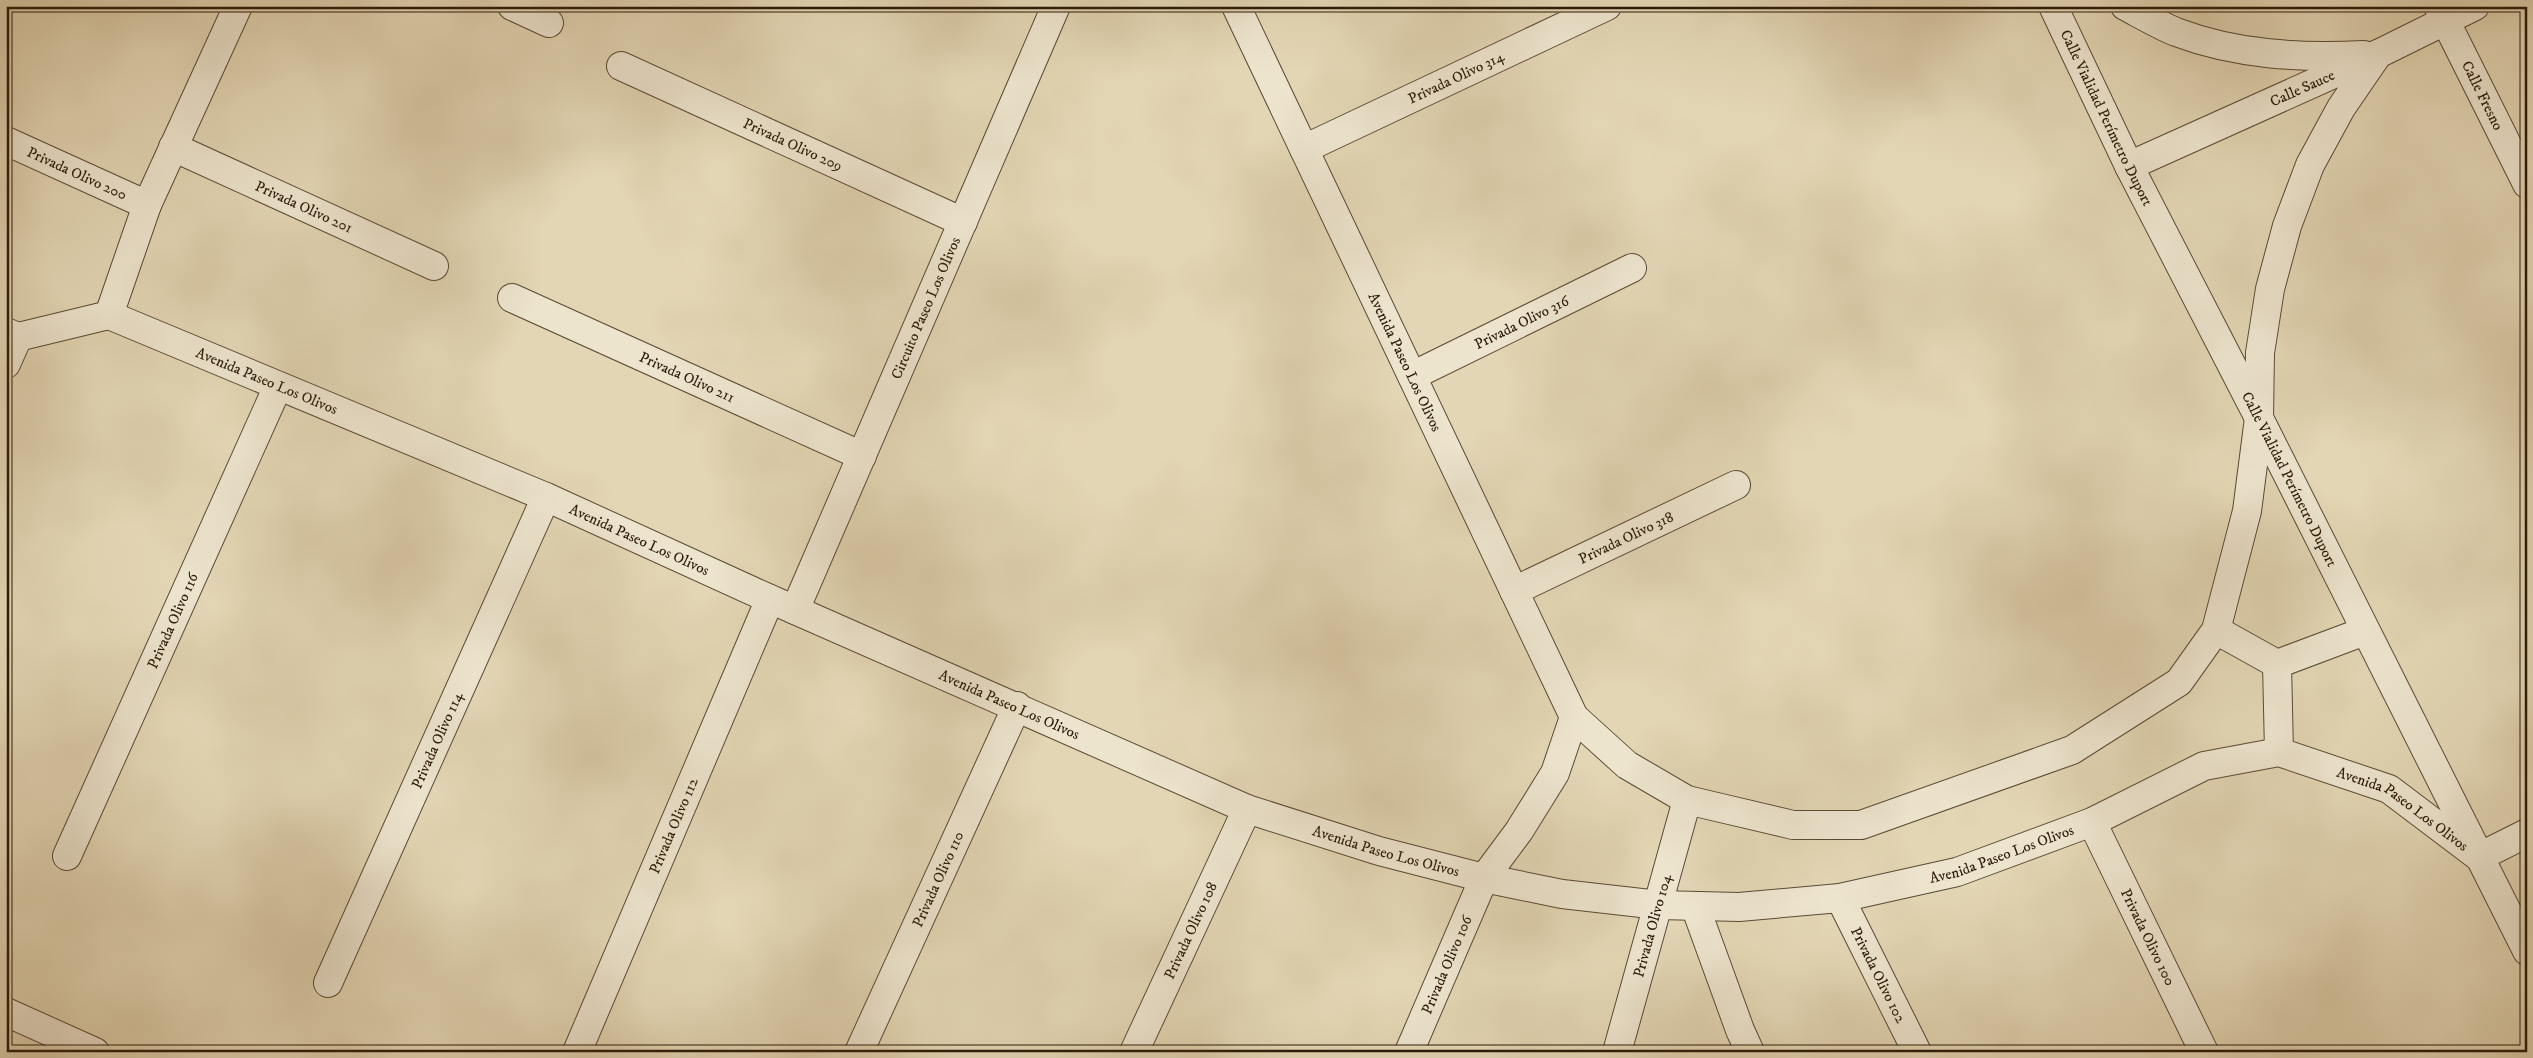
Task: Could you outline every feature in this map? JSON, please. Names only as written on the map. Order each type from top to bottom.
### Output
[{"type":"street","points":[[6,364],[12,335],[109,315],[147,205],[238,6]]},
{"type":"street","points":[[512,6],[549,23]]},
{"type":"street","name":"Circuito Paseo Los Olivos","points":[[795,610],[1056,6]]},
{"type":"street","name":"Avenida Paseo Los Olivos","points":[[1236,6],[1574,717],[1627,765],[1687,800],[1793,825],[1861,825],[2072,750],[2178,682],[2216,630],[2247,511],[2259,418],[2260,353],[2268,298],[2286,226],[2315,157],[2341,108],[2378,54]]},
{"type":"street","name":"Privada Olivo 314","points":[[1304,149],[1607,6]]},
{"type":"street","name":"Calle Vialidad Perímetro Duport","points":[[2053,6],[2129,166],[2259,418],[2527,951]]},
{"type":"street","points":[[2125,6],[2176,32],[2241,50],[2308,57],[2378,54]]},
{"type":"street","name":"Calle Sauce","points":[[2129,166],[2378,54],[2442,14],[2475,6]]},
{"type":"street","name":"Calle Fresno","points":[[2442,14],[2527,184]]},
{"type":"street","name":"Privada Olivo 209","points":[[621,66],[963,222]]},
{"type":"street","name":"Privada Olivo 200","points":[[6,140],[147,205]]},
{"type":"street","name":"Privada Olivo 201","points":[[172,147],[434,266]]},
{"type":"street","name":"Privada Olivo 316","points":[[1412,376],[1632,268]]},
{"type":"street","name":"Privada Olivo 211","points":[[512,298],[862,456]]},
{"type":"street","name":"Avenida Paseo Los Olivos","points":[[109,315],[546,497],[770,599],[1017,706],[1246,809],[1379,851],[1484,878],[1562,894],[1659,905],[1739,907],[1840,898],[1957,872],[2092,822],[2204,766],[2279,752],[2389,789],[2479,857]]},
{"type":"street","name":"Privada Olivo 116","points":[[67,856],[278,386]]},
{"type":"street","name":"Privada Olivo 318","points":[[1514,591],[1736,485]]},
{"type":"street","name":"Privada Olivo 114","points":[[328,983],[546,497]]},
{"type":"street","name":"Privada Olivo 112","points":[[577,1052],[770,599]]},
{"type":"street","points":[[2216,630],[2277,664],[2365,631]]},
{"type":"street","points":[[2277,664],[2279,752]]},
{"type":"street","name":"Privada Olivo 110","points":[[858,1052],[1017,706]]},
{"type":"street","points":[[1484,878],[1519,831],[1555,774],[1574,717]]},
{"type":"street","name":"Privada Olivo 104","points":[[1617,1052],[1687,800]]},
{"type":"street","name":"Privada Olivo 108","points":[[1134,1052],[1246,809]]},
{"type":"street","name":"Privada Olivo 100","points":[[2092,822],[2204,1052]]},
{"type":"street","points":[[2479,857],[2527,833]]},
{"type":"street","name":"Privada Olivo 106","points":[[1409,1052],[1484,878]]},
{"type":"street","name":"Privada Olivo 102","points":[[1840,898],[1917,1052]]},
{"type":"street","points":[[1695,906],[1740,1030],[1750,1052]]},
{"type":"street","points":[[6,1012],[95,1052]]}]
